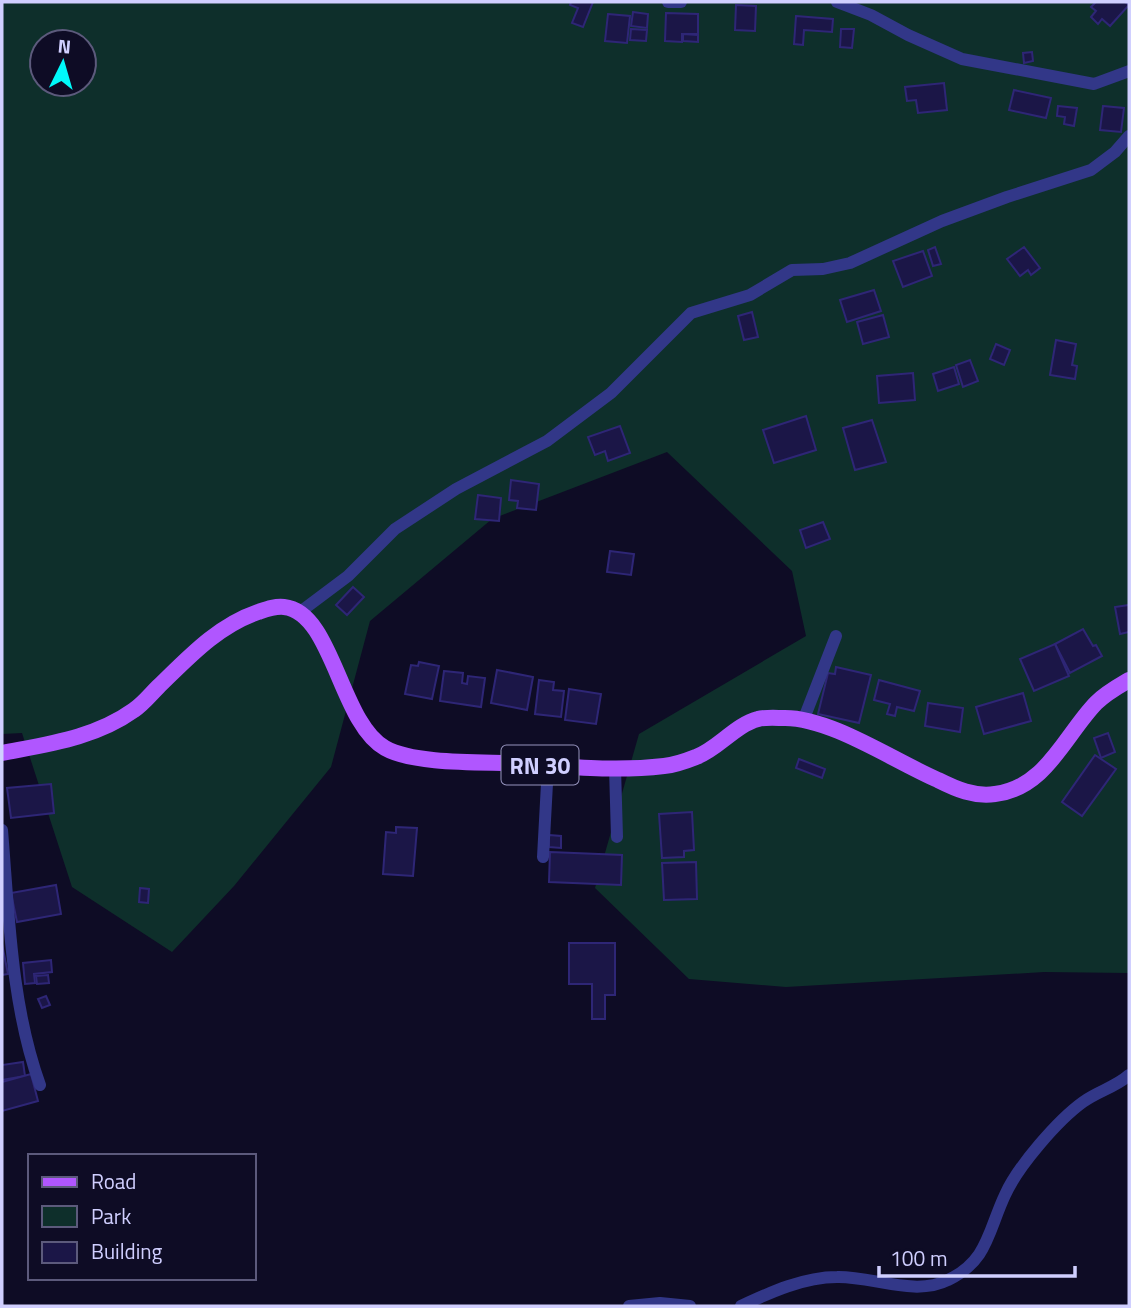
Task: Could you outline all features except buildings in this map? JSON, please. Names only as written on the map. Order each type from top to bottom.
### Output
[{"type":"main road","points":[[2,753],[60,742],[98,731],[135,710],[204,642],[239,619],[272,608],[282,607],[300,612]]},
{"type":"main road","name":"RN 30","points":[[300,612],[315,626],[344,690],[369,735],[385,748],[402,754],[448,761],[615,768],[665,766],[699,757],[758,719],[789,718],[825,725],[913,770],[961,790],[995,794],[1012,790],[1027,782],[1056,756],[1097,703],[1111,690],[1129,680]]},
{"type":"street","points":[[668,2],[681,2]]},
{"type":"street","points":[[837,2],[871,15],[962,59],[1094,84],[1129,71]]},
{"type":"street","points":[[300,612],[348,576],[396,529],[456,489],[547,441],[611,393],[691,313],[750,295],[792,270],[823,270],[850,263],[942,221],[1091,170],[1115,152],[1129,136]]},
{"type":"street","points":[[803,721],[836,636]]},
{"type":"street","points":[[543,857],[548,765]]},
{"type":"street","points":[[615,768],[617,837]]},
{"type":"street","points":[[2,830],[21,1010],[33,1066],[40,1085]]},
{"type":"street","points":[[741,1306],[811,1279],[839,1277],[925,1286],[946,1281],[966,1268],[983,1251],[1006,1192],[1032,1155],[1064,1118],[1085,1100],[1129,1075]]},
{"type":"street","points":[[629,1306],[660,1303],[690,1306]]},
{"type":"green space","points":[[2,2],[1129,2],[1129,973],[1044,972],[786,987],[689,979],[595,888],[639,734],[806,636],[792,571],[667,452],[492,519],[370,621],[331,767],[234,886],[172,952],[72,887],[22,733],[2,734]]}]
